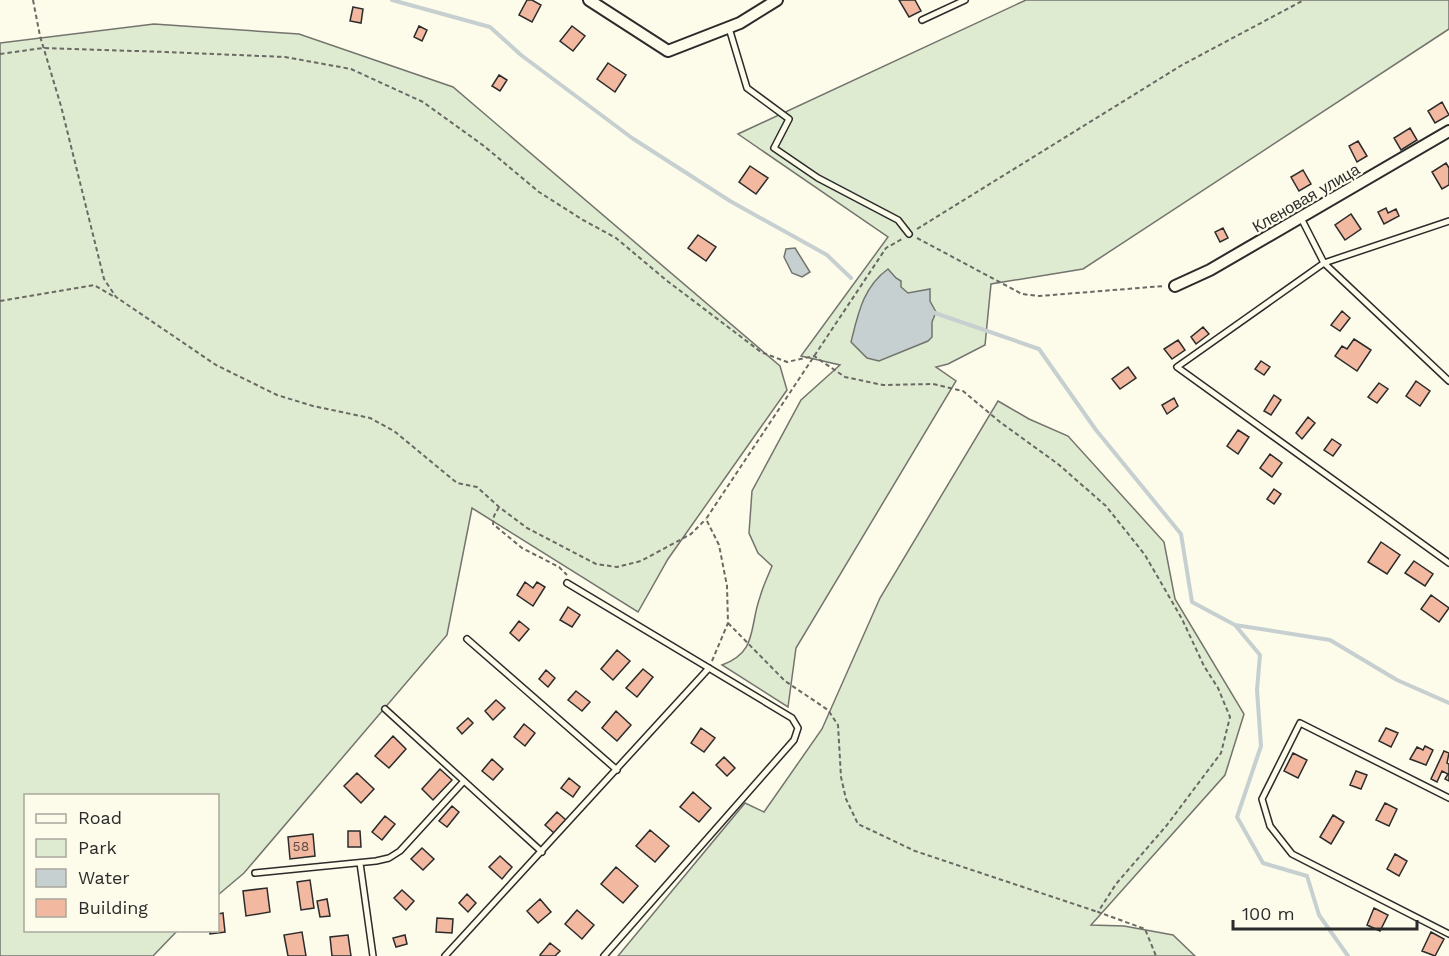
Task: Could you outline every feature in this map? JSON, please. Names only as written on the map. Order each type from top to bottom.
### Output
[{"type":"street","points":[[588,0],[668,51],[740,23],[777,0]]},
{"type":"street","name":"Кленовая улица","points":[[1175,286],[1210,270],[1449,131]]},
{"type":"lane","points":[[922,20],[965,0]]},
{"type":"lane","points":[[729,27],[747,88],[789,119],[774,148],[818,178],[898,220],[909,234]]},
{"type":"lane","points":[[1301,218],[1324,263],[1449,381]]},
{"type":"lane","points":[[1449,221],[1324,263],[1177,367],[1449,563]]},
{"type":"lane","points":[[567,583],[795,721],[798,728],[797,735],[604,956]]},
{"type":"lane","points":[[467,639],[617,770]]},
{"type":"lane","points":[[445,956],[709,668]]},
{"type":"lane","points":[[385,709],[542,852]]},
{"type":"lane","points":[[1449,798],[1300,723],[1262,799],[1270,826],[1292,854],[1449,934]]},
{"type":"lane","points":[[255,873],[360,863],[383,860],[395,855],[464,781]]},
{"type":"lane","points":[[360,863],[373,956]]},
{"type":"path","points":[[33,0],[104,279],[116,297]]},
{"type":"path","points":[[0,302],[94,285],[116,297],[216,365],[277,395],[313,406],[370,418],[394,431],[457,483],[477,488],[526,528],[596,564],[617,567],[641,561],[691,534],[706,519],[886,248],[1182,65],[1304,0]]},
{"type":"path","points":[[0,54],[44,48],[285,57],[351,69],[423,102],[484,146],[539,192],[616,238],[666,280],[761,352],[787,362],[814,356],[845,377],[883,385],[933,384],[963,392],[1058,464],[1106,506],[1145,555],[1182,619],[1204,666],[1218,688],[1230,717],[1221,753],[1167,825],[1116,884],[1098,912]]},
{"type":"path","points":[[909,234],[1022,294],[1039,296],[1120,288],[1175,286]]},
{"type":"path","points":[[499,507],[493,524],[522,548],[559,567],[571,579],[567,583]]},
{"type":"path","points":[[706,519],[719,545],[727,586],[728,622],[709,668]]},
{"type":"path","points":[[728,622],[786,681],[828,711],[838,725],[841,777],[846,799],[858,824],[915,851],[1145,929],[1156,956]]},
{"type":"green space","points":[[1026,0],[1449,0],[1449,29],[1083,269],[991,284],[985,345],[948,364],[936,367],[956,381],[796,648],[788,707],[722,665],[734,660],[747,646],[761,593],[772,566],[758,553],[749,533],[752,491],[801,400],[840,365],[801,356],[888,237],[738,134]]},
{"type":"green space","points":[[154,24],[299,34],[453,87],[780,366],[787,390],[668,559],[638,612],[472,508],[447,635],[244,873],[219,894],[219,794],[24,794],[24,932],[176,932],[153,956],[0,956],[0,43]]},
{"type":"green space","points":[[998,401],[1029,419],[1068,436],[1164,542],[1175,599],[1244,714],[1225,775],[1091,925],[1124,926],[1173,935],[1195,956],[618,956],[745,803],[764,812],[822,729],[880,598]]},
{"type":"water","points":[[795,248],[810,272],[802,277],[792,273],[784,257],[786,249]]},
{"type":"water","points":[[888,269],[901,281],[901,287],[908,293],[930,289],[930,301],[936,312],[932,322],[932,337],[928,341],[879,361],[867,358],[851,342],[859,311],[867,293]]},
{"type":"building","points":[[527,0],[541,5],[532,22],[519,15]]},
{"type":"building","points":[[899,0],[915,0],[921,11],[909,17]]},
{"type":"building","points":[[353,7],[363,9],[361,23],[350,21]]},
{"type":"building","points":[[419,26],[427,30],[422,41],[414,37]]},
{"type":"building","points":[[572,26],[585,36],[573,51],[560,41]]},
{"type":"building","points":[[608,63],[626,75],[615,92],[597,79]]},
{"type":"building","points":[[499,75],[507,80],[500,91],[492,86]]},
{"type":"building","points":[[1442,102],[1449,115],[1435,123],[1428,111]]},
{"type":"building","points":[[1410,128],[1417,140],[1401,150],[1394,138]]},
{"type":"building","points":[[1358,141],[1367,156],[1357,162],[1349,146]]},
{"type":"building","points":[[1446,163],[1449,168],[1449,185],[1442,189],[1432,172]]},
{"type":"building","points":[[750,166],[768,178],[756,194],[739,182]]},
{"type":"building","points":[[1303,170],[1311,184],[1299,191],[1291,177]]},
{"type":"building","points":[[1386,208],[1388,213],[1396,209],[1399,216],[1384,224],[1378,212]]},
{"type":"building","points":[[1351,214],[1361,229],[1345,240],[1335,225]]},
{"type":"building","points":[[1223,228],[1228,238],[1220,242],[1215,232]]},
{"type":"building","points":[[698,235],[716,247],[706,261],[688,248]]},
{"type":"building","points":[[1342,311],[1350,318],[1340,331],[1331,325]]},
{"type":"building","points":[[1203,327],[1209,334],[1196,344],[1191,337]]},
{"type":"building","points":[[1354,339],[1371,350],[1357,371],[1335,356],[1342,346],[1347,349]]},
{"type":"building","points":[[1178,340],[1185,350],[1172,359],[1164,349]]},
{"type":"building","points":[[1261,361],[1270,367],[1264,375],[1255,369]]},
{"type":"building","points":[[1128,367],[1136,378],[1120,389],[1112,379]]},
{"type":"building","points":[[1416,381],[1430,391],[1420,406],[1406,396]]},
{"type":"building","points":[[1379,383],[1388,389],[1377,403],[1368,397]]},
{"type":"building","points":[[1274,395],[1281,400],[1271,415],[1264,411]]},
{"type":"building","points":[[1174,398],[1178,406],[1167,414],[1162,405]]},
{"type":"building","points":[[1308,417],[1315,423],[1302,439],[1296,433]]},
{"type":"building","points":[[1238,430],[1249,437],[1238,454],[1227,446]]},
{"type":"building","points":[[1332,439],[1341,445],[1333,456],[1324,450]]},
{"type":"building","points":[[1270,454],[1282,463],[1272,477],[1260,468]]},
{"type":"building","points":[[1274,489],[1281,494],[1274,504],[1267,499]]},
{"type":"building","points":[[1381,542],[1400,555],[1387,574],[1368,562]]},
{"type":"building","points":[[1414,561],[1433,574],[1425,586],[1405,573]]},
{"type":"building","points":[[525,582],[533,588],[537,582],[545,587],[533,606],[517,595]]},
{"type":"building","points":[[1431,595],[1449,608],[1439,622],[1421,609]]},
{"type":"building","points":[[568,607],[580,615],[572,627],[560,620]]},
{"type":"building","points":[[519,621],[529,629],[519,641],[510,633]]},
{"type":"building","points":[[617,650],[630,661],[613,680],[601,669]]},
{"type":"building","points":[[643,669],[653,677],[637,697],[626,688]]},
{"type":"building","points":[[546,670],[555,678],[548,687],[539,679]]},
{"type":"building","points":[[576,691],[590,702],[582,711],[568,700]]},
{"type":"building","points":[[496,700],[505,708],[493,720],[485,711]]},
{"type":"building","points":[[616,711],[631,725],[617,741],[602,728]]},
{"type":"building","points":[[468,718],[473,723],[462,734],[457,728]]},
{"type":"building","points":[[524,724],[535,733],[525,746],[514,737]]},
{"type":"building","points":[[701,728],[715,738],[704,752],[691,743]]},
{"type":"building","points":[[1386,728],[1398,733],[1391,747],[1379,741]]},
{"type":"building","points":[[393,736],[406,749],[389,768],[375,756]]},
{"type":"building","points":[[1425,746],[1433,750],[1426,765],[1410,759],[1417,747],[1423,750]]},
{"type":"building","points":[[1444,751],[1449,753],[1447,763],[1449,764],[1449,781],[1445,779],[1448,774],[1442,771],[1437,782],[1431,779]]},
{"type":"building","points":[[1293,753],[1307,760],[1298,778],[1284,771]]},
{"type":"building","points":[[724,757],[735,768],[727,776],[716,765]]},
{"type":"building","points":[[492,759],[503,769],[493,780],[482,771]]},
{"type":"building","points":[[440,769],[452,780],[433,800],[422,789]]},
{"type":"building","points":[[1356,771],[1367,775],[1361,789],[1350,785]]},
{"type":"building","points":[[357,773],[374,789],[361,803],[344,786]]},
{"type":"building","points":[[569,778],[580,787],[573,797],[561,788]]},
{"type":"building","points":[[693,792],[711,808],[699,822],[680,807]]},
{"type":"building","points":[[1385,803],[1397,809],[1389,826],[1376,820]]},
{"type":"building","points":[[452,806],[459,812],[447,827],[439,821]]},
{"type":"building","points":[[557,812],[566,820],[554,833],[545,825]]},
{"type":"building","points":[[1333,815],[1344,822],[1331,844],[1320,837]]},
{"type":"building","points":[[385,816],[395,824],[382,840],[372,832]]},
{"type":"building","points":[[650,830],[669,846],[655,862],[636,846]]},
{"type":"building","points":[[348,831],[360,831],[361,847],[348,847]]},
{"type":"building","points":[[313,834],[315,856],[290,859],[288,837]]},
{"type":"building","points":[[422,848],[434,859],[423,870],[411,859]]},
{"type":"building","points":[[1395,854],[1407,861],[1399,876],[1387,869]]},
{"type":"building","points":[[500,856],[512,867],[502,879],[489,867]]},
{"type":"building","points":[[616,867],[638,886],[623,903],[601,884]]},
{"type":"building","points":[[310,880],[314,908],[301,910],[297,882]]},
{"type":"building","points":[[267,888],[270,912],[246,916],[243,891]]},
{"type":"building","points":[[402,890],[414,901],[406,910],[394,898]]},
{"type":"building","points":[[467,894],[476,903],[468,912],[459,903]]},
{"type":"building","points":[[327,899],[330,916],[320,917],[317,901]]},
{"type":"building","points":[[540,899],[551,912],[538,923],[527,911]]},
{"type":"building","points":[[1374,908],[1388,915],[1380,931],[1367,925]]},
{"type":"building","points":[[577,910],[594,925],[582,939],[565,924]]},
{"type":"building","points":[[223,913],[225,932],[210,934],[210,932],[219,932],[219,914]]},
{"type":"building","points":[[437,918],[453,919],[452,933],[436,932]]},
{"type":"building","points":[[302,932],[306,956],[288,956],[284,935]]},
{"type":"building","points":[[1431,932],[1444,939],[1435,956],[1422,951]]},
{"type":"building","points":[[348,935],[351,956],[332,956],[330,937]]},
{"type":"building","points":[[405,935],[407,944],[396,947],[393,938]]},
{"type":"building","points":[[550,943],[560,951],[555,956],[541,956],[540,955]]},
{"type":"waterway","points":[[392,0],[490,27],[521,55],[632,138],[730,201],[827,255],[851,278]]},
{"type":"waterway","points":[[932,312],[1039,349],[1096,430],[1181,534],[1192,602],[1235,625],[1330,640],[1397,680],[1449,703]]},
{"type":"waterway","points":[[1235,625],[1260,655],[1257,690],[1261,746],[1237,817],[1263,863],[1307,876],[1319,915],[1348,956]]}]
